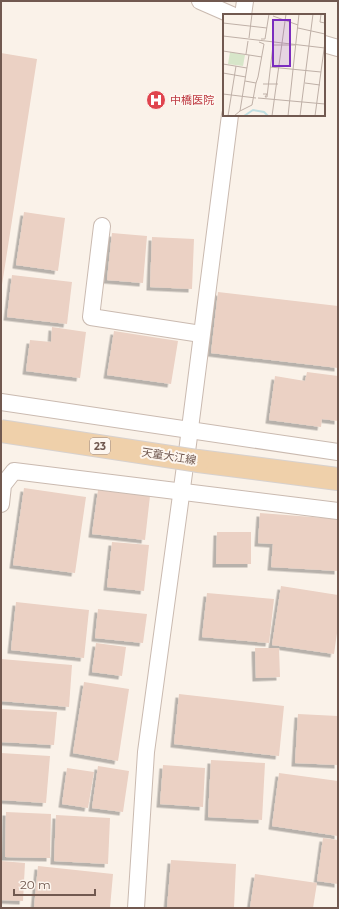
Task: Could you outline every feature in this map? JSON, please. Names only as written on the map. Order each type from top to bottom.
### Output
[{"type":"main road","name":"天童大江線","points":[[1,430],[198,461],[338,480]]},
{"type":"lane","points":[[200,1],[230,14]]},
{"type":"lane","points":[[243,14],[245,1]]},
{"type":"lane","points":[[325,44],[338,48]]},
{"type":"lane","points":[[136,908],[146,752],[230,116]]},
{"type":"lane","points":[[102,226],[91,317],[201,334]]},
{"type":"lane","points":[[1,402],[338,452]]},
{"type":"lane","points":[[1,504],[4,485],[14,471],[181,493],[338,511]]},
{"type":"building","points":[[1,53],[37,59],[2,285],[1,285]]},
{"type":"building","points":[[24,212],[65,218],[58,271],[16,265]]},
{"type":"building","points":[[112,233],[147,236],[143,283],[107,280]]},
{"type":"building","points":[[152,237],[194,239],[192,289],[150,287]]},
{"type":"building","points":[[12,275],[72,282],[67,324],[7,317]]},
{"type":"building","points":[[218,292],[338,306],[338,368],[211,353]]},
{"type":"building","points":[[52,327],[86,332],[80,378],[26,371],[30,340],[51,342]]},
{"type":"building","points":[[114,331],[178,341],[171,384],[107,375]]},
{"type":"building","points":[[307,372],[338,376],[338,421],[322,419],[321,427],[269,420],[275,376],[305,381]]},
{"type":"building","points":[[24,488],[86,497],[75,573],[13,565]]},
{"type":"building","points":[[98,490],[150,496],[145,540],[92,534]]},
{"type":"building","points":[[260,513],[338,519],[338,571],[271,567],[273,544],[258,543]]},
{"type":"building","points":[[217,532],[251,532],[251,564],[216,564]]},
{"type":"building","points":[[112,542],[149,545],[144,591],[107,587]]},
{"type":"building","points":[[281,586],[338,595],[338,626],[334,654],[272,645]]},
{"type":"building","points":[[207,593],[274,599],[269,643],[202,637]]},
{"type":"building","points":[[16,602],[89,610],[84,658],[11,650]]},
{"type":"building","points":[[98,609],[147,614],[143,643],[95,638]]},
{"type":"building","points":[[96,643],[126,647],[122,676],[92,672]]},
{"type":"building","points":[[255,648],[279,648],[280,677],[256,678]]},
{"type":"building","points":[[1,659],[72,665],[69,707],[1,701]]},
{"type":"building","points":[[84,682],[129,689],[118,761],[73,753]]},
{"type":"building","points":[[179,694],[284,706],[279,756],[174,744]]},
{"type":"building","points":[[1,709],[57,712],[54,745],[1,742]]},
{"type":"building","points":[[298,714],[338,716],[338,765],[295,763]]},
{"type":"building","points":[[1,753],[50,756],[46,803],[1,800]]},
{"type":"building","points":[[211,760],[265,763],[262,820],[208,817]]},
{"type":"building","points":[[163,765],[205,768],[203,807],[160,804]]},
{"type":"building","points":[[98,766],[129,771],[123,812],[92,808]]},
{"type":"building","points":[[67,768],[94,772],[88,808],[62,804]]},
{"type":"building","points":[[279,773],[338,781],[338,836],[272,826]]},
{"type":"building","points":[[6,812],[51,814],[50,858],[5,857]]},
{"type":"building","points":[[56,815],[110,818],[108,864],[54,861]]},
{"type":"building","points":[[323,838],[338,840],[338,884],[317,881]]},
{"type":"building","points":[[171,860],[236,864],[234,908],[167,908]]},
{"type":"building","points":[[1,861],[25,863],[23,901],[1,900]]},
{"type":"building","points":[[38,866],[113,874],[110,908],[34,908]]},
{"type":"building","points":[[255,874],[317,883],[313,908],[250,908]]},
{"type":"place","name":"中橋医院","points":[[156,100]]}]
